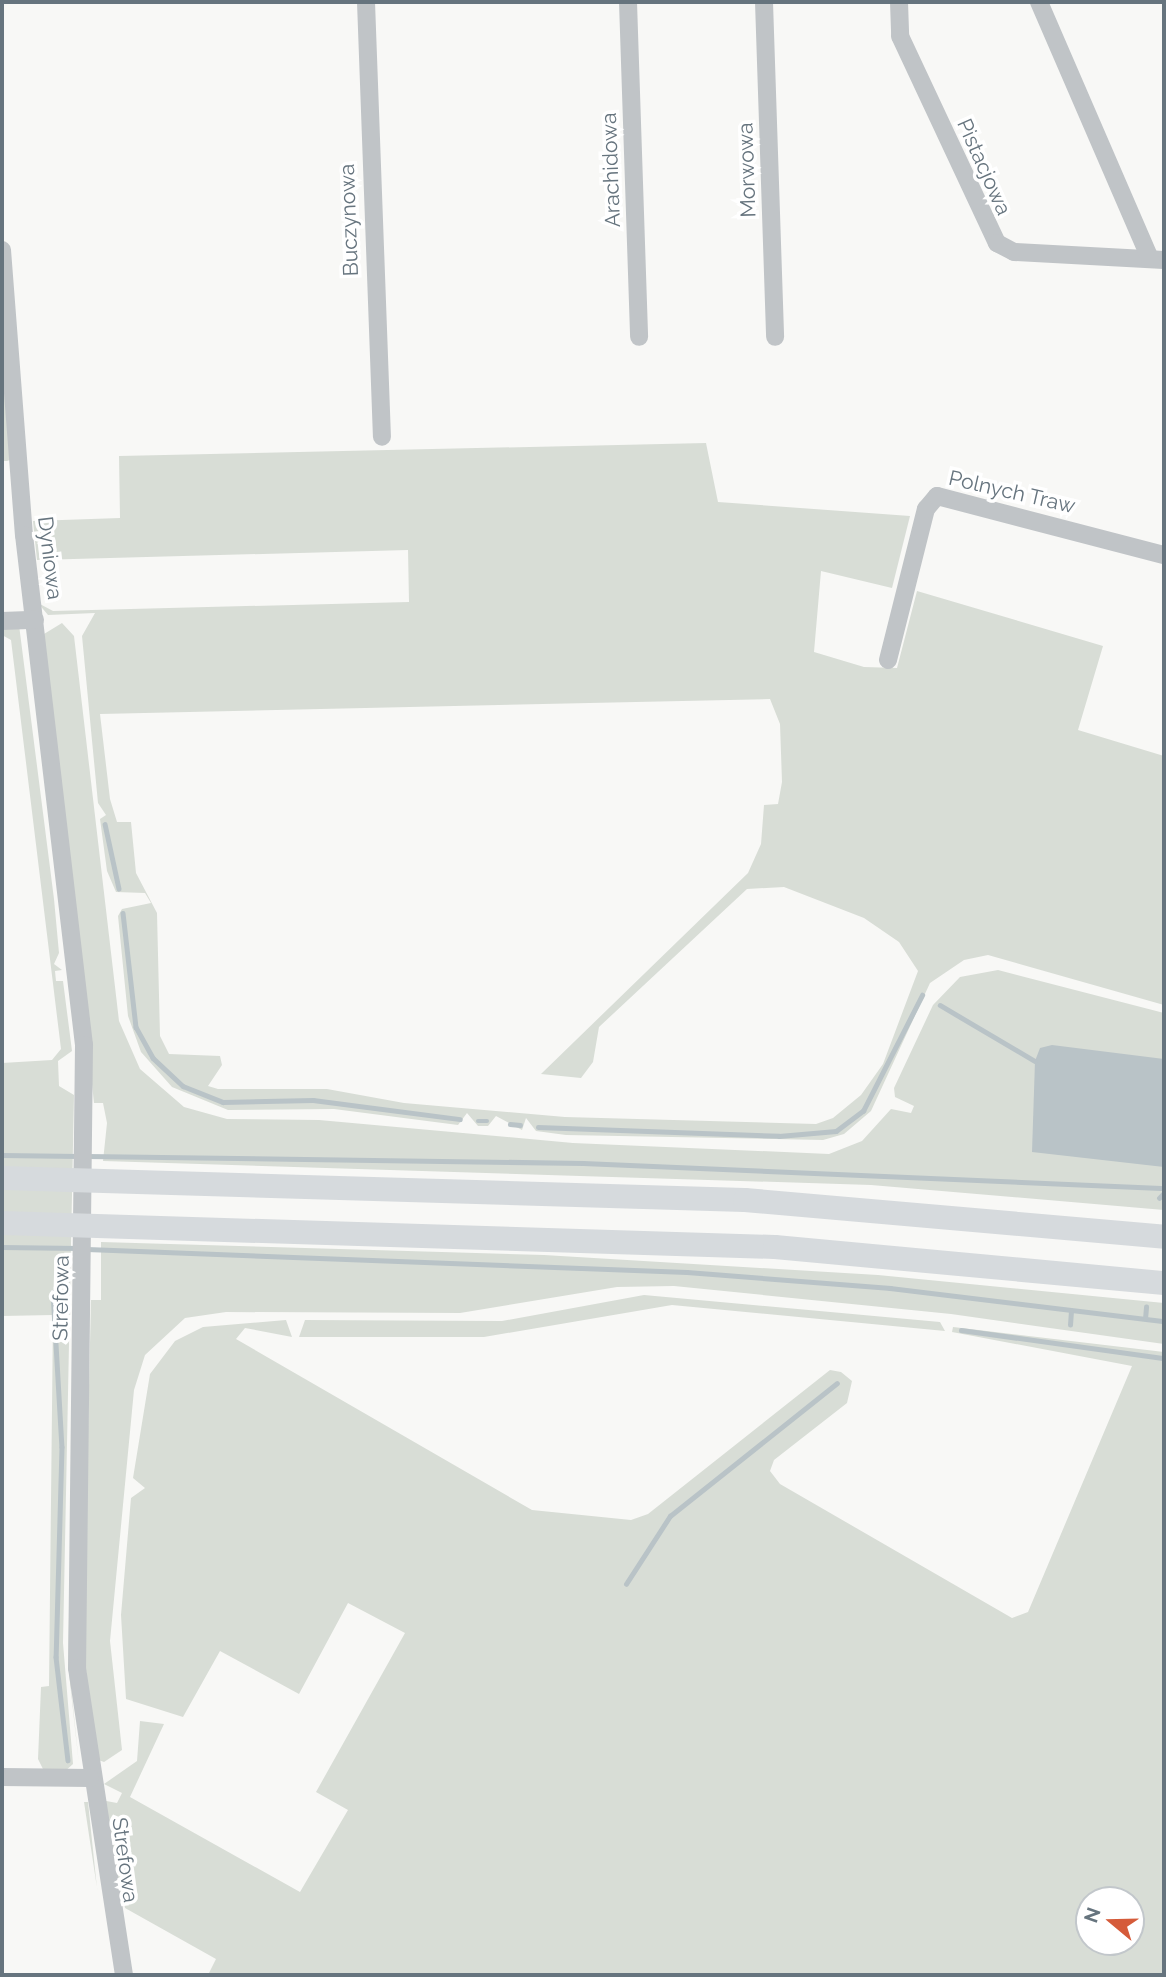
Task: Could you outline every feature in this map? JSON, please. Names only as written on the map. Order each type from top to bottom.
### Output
[{"type":"highway","points":[[2,1178],[745,1200],[1164,1237]]},
{"type":"highway","points":[[2,1223],[775,1247],[1164,1283]]},
{"type":"street","name":"Buczynowa","points":[[366,2],[382,437]]},
{"type":"street","name":"Arachidowa","points":[[628,2],[639,337]]},
{"type":"street","name":"Morwowa","points":[[764,2],[775,337]]},
{"type":"street","name":"Pistacjowa","points":[[899,2],[901,36],[997,243],[1014,251],[1157,260],[1039,2]]},
{"type":"street","name":"Dyniowa","points":[[2,250],[9,467],[35,620]]},
{"type":"street","name":"Polnych Traw","points":[[888,660],[926,509],[937,496],[1164,555]]},
{"type":"street","points":[[2,621],[35,620]]},
{"type":"street","name":"Strefowa","points":[[35,620],[84,1045],[88,1132],[77,1668],[90,1778],[124,1975]]},
{"type":"street","points":[[2,1777],[90,1778]]},
{"type":"shaded area","points":[[2,317],[10,460],[7,461],[2,461]]},
{"type":"shaded area","points":[[706,443],[718,502],[910,516],[892,588],[821,571],[814,652],[864,667],[897,668],[917,591],[1103,646],[1078,730],[1164,756],[1164,1005],[988,955],[964,960],[930,983],[871,1111],[844,1134],[823,1140],[566,1135],[536,1131],[526,1118],[522,1130],[496,1116],[488,1126],[478,1126],[467,1113],[458,1125],[334,1109],[228,1110],[172,1087],[141,1052],[128,1016],[118,916],[122,909],[151,903],[145,893],[116,892],[107,871],[100,819],[106,815],[98,803],[82,636],[95,613],[48,615],[38,603],[53,611],[409,602],[408,550],[37,560],[33,521],[120,518],[119,456]],"holes":[[[770,699],[780,724],[782,782],[778,804],[764,805],[761,844],[748,873],[541,1074],[581,1078],[593,1062],[599,1027],[747,889],[784,887],[864,918],[899,942],[918,971],[883,1064],[861,1095],[833,1118],[816,1124],[565,1117],[404,1103],[327,1089],[218,1089],[208,1086],[222,1065],[220,1056],[169,1054],[160,1036],[157,913],[136,873],[131,822],[117,822],[110,799],[100,714]]]},
{"type":"shaded area","points":[[62,623],[74,636],[119,1021],[140,1069],[184,1107],[227,1119],[319,1120],[573,1143],[829,1154],[862,1141],[891,1109],[911,1113],[914,1106],[895,1097],[894,1088],[933,1005],[960,977],[998,970],[1164,1013],[1164,1210],[871,1185],[103,1161],[107,1123],[103,1103],[94,1103],[44,634]]},
{"type":"shaded area","points":[[19,625],[54,899],[59,953],[54,964],[62,970],[55,971],[56,981],[63,981],[72,1051],[58,1061],[59,1086],[74,1095],[63,1643],[73,1764],[63,1773],[44,1771],[38,1759],[41,1687],[49,1686],[53,1315],[2,1316],[2,1063],[52,1060],[61,1049],[11,640],[2,635],[2,626]]},
{"type":"shaded area","points":[[1052,1045],[1164,1059],[1164,1167],[1032,1152],[1035,1061],[1040,1048]]},
{"type":"shaded area","points":[[101,1242],[544,1255],[878,1275],[1164,1303],[1164,1344],[951,1314],[674,1286],[617,1287],[460,1313],[226,1312],[185,1318],[145,1355],[134,1390],[110,1641],[122,1750],[104,1762],[96,1759],[83,1644],[91,1300],[101,1300]]},
{"type":"shaded area","points":[[76,1286],[71,1687],[79,1765],[68,1664]]},
{"type":"shaded area","points":[[644,1295],[940,1322],[945,1331],[672,1305],[484,1337],[299,1337],[305,1320],[502,1321]]},
{"type":"shaded area","points":[[286,1320],[292,1337],[245,1328],[236,1339],[532,1510],[631,1520],[648,1514],[830,1370],[841,1372],[852,1381],[847,1403],[774,1460],[770,1471],[780,1484],[1012,1618],[1028,1612],[1132,1366],[952,1332],[953,1327],[1164,1352],[1164,1975],[208,1975],[216,1959],[125,1908],[123,1894],[113,1888],[101,1800],[117,1803],[122,1793],[104,1784],[137,1761],[140,1721],[164,1724],[130,1797],[300,1892],[348,1810],[316,1792],[405,1633],[348,1603],[299,1694],[220,1651],[183,1717],[126,1699],[121,1615],[131,1498],[145,1488],[133,1478],[150,1374],[175,1341],[203,1327]]},
{"type":"shaded area","points":[[84,1802],[88,1802],[97,1887]]},
{"type":"waterway","points":[[105,824],[119,889]]},
{"type":"waterway","points":[[123,913],[136,1027],[153,1058],[183,1086],[223,1102],[313,1100],[460,1119]]},
{"type":"waterway","points":[[538,1127],[779,1136],[836,1131],[863,1111],[922,995]]},
{"type":"waterway","points":[[940,1005],[1035,1061]]},
{"type":"waterway","points":[[478,1121],[487,1121]]},
{"type":"waterway","points":[[510,1124],[520,1125]]},
{"type":"waterway","points":[[2,1155],[78,1156]]},
{"type":"waterway","points":[[87,1156],[583,1163],[1160,1188]]},
{"type":"waterway","points":[[1159,1198],[1164,1193]]},
{"type":"waterway","points":[[2,1247],[78,1248]]},
{"type":"waterway","points":[[87,1249],[687,1272],[890,1288],[1164,1321]]},
{"type":"waterway","points":[[53,1292],[62,1447],[56,1657],[68,1760]]},
{"type":"waterway","points":[[1145,1319],[1146,1307]]},
{"type":"waterway","points":[[1070,1325],[1071,1311]]},
{"type":"waterway","points":[[961,1330],[1164,1358]]},
{"type":"waterway","points":[[626,1584],[670,1516],[837,1383]]}]
